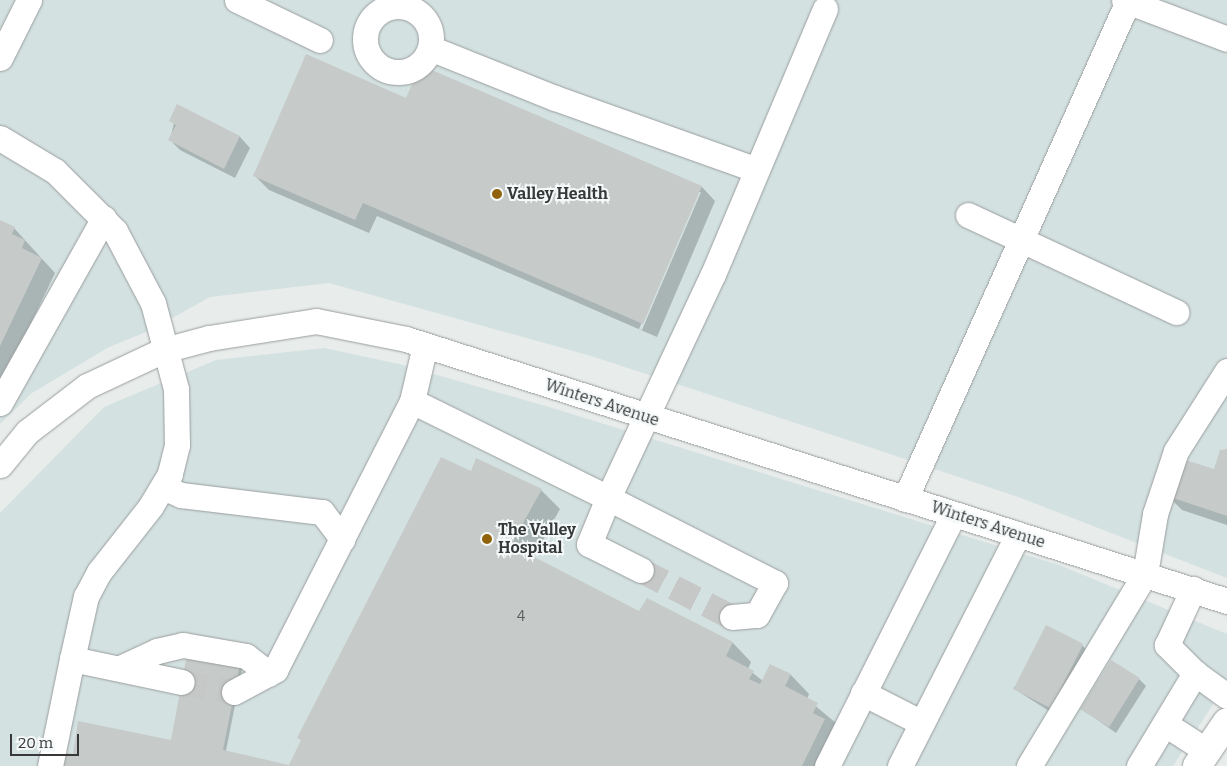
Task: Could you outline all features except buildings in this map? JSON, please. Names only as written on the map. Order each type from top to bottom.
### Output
[{"type":"main road","points":[[1202,759],[1227,722]]},
{"type":"street","points":[[1,52],[29,0]]},
{"type":"street","points":[[237,0],[320,40]]},
{"type":"street","points":[[906,498],[1024,240],[1126,1],[1227,39]]},
{"type":"street","points":[[412,4],[429,28],[430,48],[417,66],[406,71],[384,69],[368,54],[366,31],[378,12],[388,7],[412,4]]},
{"type":"street","points":[[641,570],[590,544],[608,498],[713,274],[754,169],[825,9]]},
{"type":"street","points":[[430,48],[556,98],[754,169]]},
{"type":"street","points":[[0,138],[54,171],[104,218],[142,276],[164,350],[178,410],[177,445],[163,486],[99,572],[86,596],[50,766]]},
{"type":"street","points":[[968,215],[1176,312]]},
{"type":"street","points":[[0,403],[104,218]]},
{"type":"street","name":"Winters Avenue","points":[[0,465],[27,432],[87,386],[164,350],[209,338],[316,321],[425,345],[1227,601]]},
{"type":"street","points":[[234,692],[269,674],[342,539],[412,401],[425,345]]},
{"type":"street","points":[[1029,766],[1145,574],[1155,514],[1176,452],[1227,371]]},
{"type":"street","points":[[412,401],[775,583],[757,615],[732,617]]},
{"type":"street","points":[[163,486],[181,495],[322,512],[342,539]]},
{"type":"street","points":[[826,766],[954,514]]},
{"type":"street","points":[[900,766],[1018,534]]},
{"type":"street","points":[[1192,589],[1167,645],[1195,674],[1227,696]]},
{"type":"street","points":[[120,668],[157,651],[183,645],[246,656],[269,674]]},
{"type":"street","points":[[72,659],[182,682]]},
{"type":"street","points":[[1139,766],[1195,674]]},
{"type":"street","points":[[863,693],[922,723]]},
{"type":"street","points":[[1165,724],[1202,759]]},
{"type":"shaded area","points":[[0,0],[1227,0],[1227,578],[1021,498],[866,446],[591,356],[329,283],[210,297],[151,330],[109,347],[32,393],[0,424]]},
{"type":"shaded area","name":"The Valley Hospital","points":[[324,348],[399,364],[559,410],[1059,565],[1227,634],[1227,683],[1173,766],[0,766],[0,513],[104,407],[216,360]]},
{"type":"tunnel","points":[[641,570],[732,617]]},
{"type":"tunnel","points":[[182,682],[234,692]]},
{"type":"place","name":"Valley Health","points":[[497,194]]},
{"type":"place","name":"The Valley Hospital","points":[[487,539]]}]
